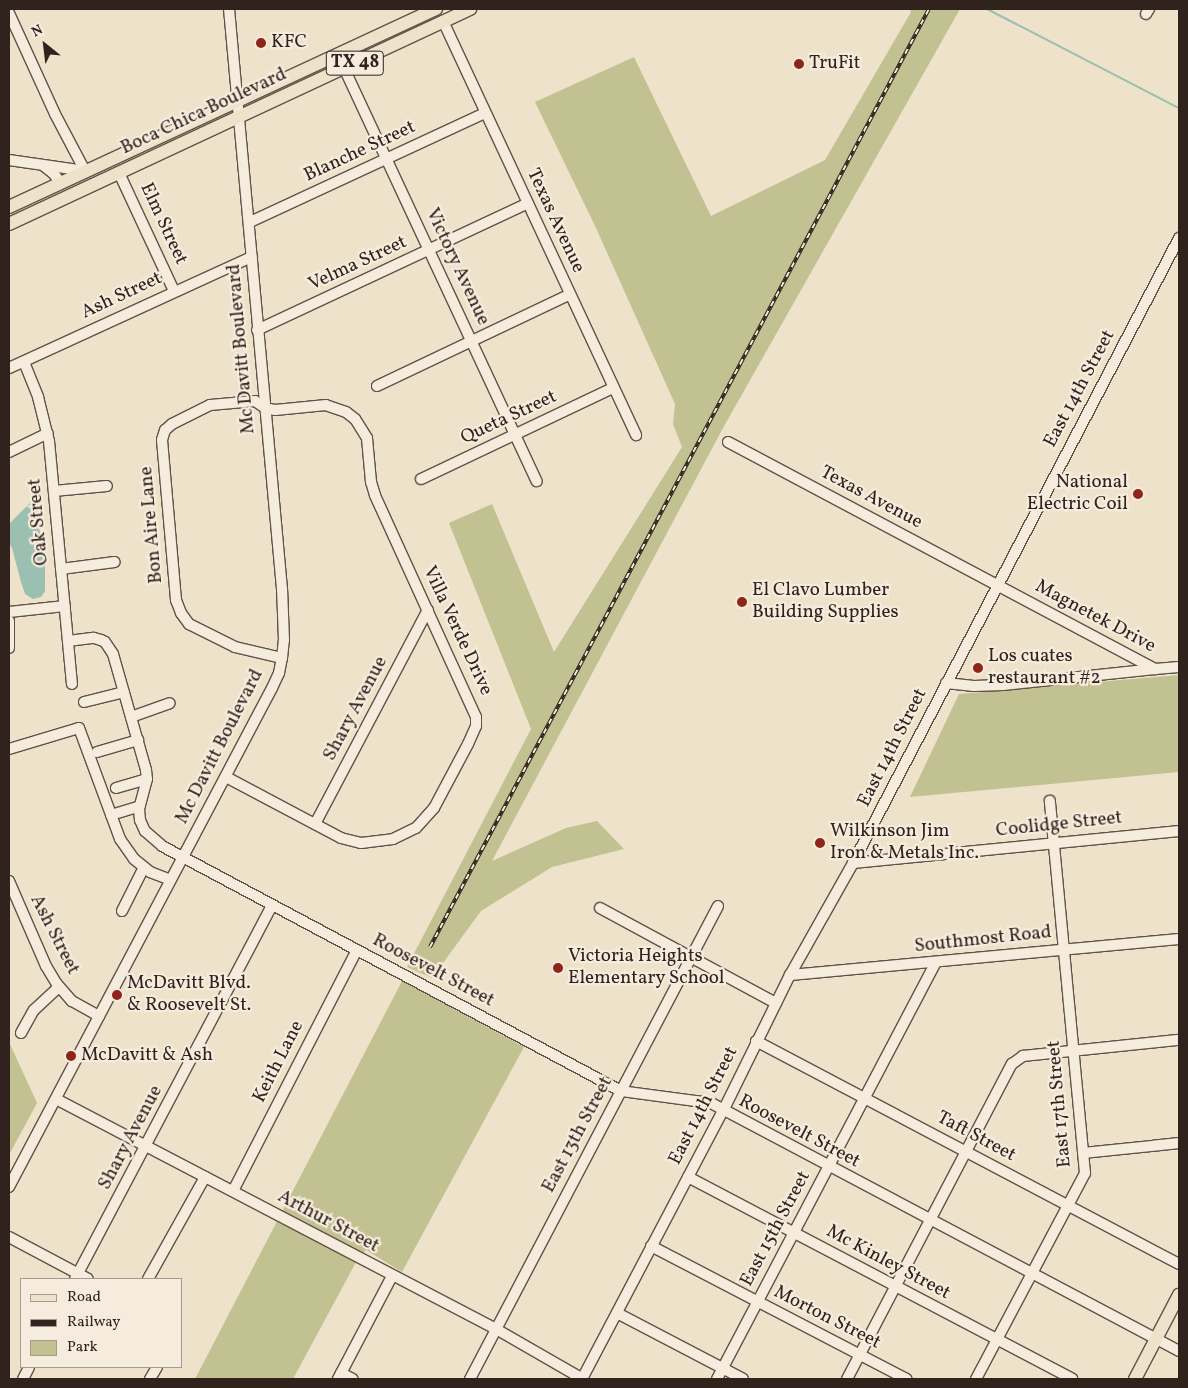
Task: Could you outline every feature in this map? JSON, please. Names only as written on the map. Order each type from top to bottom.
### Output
[{"type":"main road","name":"Boca Chica Boulevard","points":[[9,207],[436,9]]},
{"type":"main road","name":"Boca Chica Boulevard","points":[[9,224],[470,9]]},
{"type":"main road","points":[[1135,1379],[1179,1295]]},
{"type":"street","name":"Mc Davitt Boulevard","points":[[9,1187],[272,688],[282,658],[284,640],[282,589],[257,330],[250,222],[229,9]]},
{"type":"street","points":[[9,13],[71,145],[86,171]]},
{"type":"street","name":"Texas Avenue","points":[[443,22],[636,434]]},
{"type":"street","name":"Victory Avenue","points":[[344,68],[537,481]]},
{"type":"street","name":"Blanche Street","points":[[250,222],[485,113]]},
{"type":"street","points":[[64,167],[71,156],[71,145]]},
{"type":"street","points":[[9,160],[86,171]]},
{"type":"street","points":[[44,166],[54,173],[61,183]]},
{"type":"street","name":"Elm Street","points":[[119,172],[174,291]]},
{"type":"street","name":"Velma Street","points":[[257,330],[430,251],[528,203]]},
{"type":"street","name":"East 14th Street","points":[[582,1379],[723,1110],[790,975],[853,863],[1179,238]]},
{"type":"street","name":"Ash Street","points":[[9,368],[252,257]]},
{"type":"street","points":[[377,386],[570,295]]},
{"type":"street","name":"Oak Street","points":[[24,362],[38,396],[48,433],[72,684]]},
{"type":"street","name":"Queta Street","points":[[420,479],[613,388]]},
{"type":"street","name":"Bon Aire Lane","points":[[265,408],[255,401],[210,405],[172,424],[164,430],[162,440],[176,600],[181,613],[189,624],[219,640],[231,643],[235,647],[282,658]]},
{"type":"street","name":"Villa Verde Drive","points":[[226,777],[341,838],[361,843],[376,843],[403,835],[416,828],[434,808],[476,726],[476,717],[374,495],[367,438],[358,423],[346,412],[326,405],[275,410],[265,408]]},
{"type":"street","points":[[9,452],[48,433]]},
{"type":"street","name":"Texas Avenue","points":[[728,442],[997,585]]},
{"type":"street","points":[[54,491],[107,486]]},
{"type":"street","points":[[61,569],[115,562]]},
{"type":"street","name":"Magnetek Drive","points":[[997,585],[1154,669],[1179,667]]},
{"type":"street","points":[[9,612],[65,606]]},
{"type":"street","name":"Shary Avenue","points":[[314,824],[428,610]]},
{"type":"street","points":[[9,621],[9,643]]},
{"type":"street","points":[[68,641],[94,638],[105,642],[113,654],[138,740],[147,779],[140,806],[111,815]]},
{"type":"street","points":[[946,683],[974,686],[1003,685],[1154,669]]},
{"type":"street","points":[[84,702],[124,692]]},
{"type":"street","points":[[131,717],[170,703]]},
{"type":"street","points":[[9,749],[79,728],[120,839],[134,859],[150,872],[171,880]]},
{"type":"street","points":[[98,752],[138,740]]},
{"type":"street","points":[[116,788],[147,779]]},
{"type":"street","name":"East 17th Street","points":[[976,1379],[1085,1172],[1050,801]]},
{"type":"street","name":"Roosevelt Street","points":[[140,806],[140,820],[145,831],[153,840],[183,858],[621,1091],[711,1103],[828,1167],[1179,1351]]},
{"type":"street","name":"Coolidge Street","points":[[853,863],[1179,831]]},
{"type":"street","points":[[122,911],[144,867]]},
{"type":"street","name":"Ash Street","points":[[9,881],[45,962],[59,987],[72,1001],[99,1016]]},
{"type":"street","name":"Shary Avenue","points":[[76,1276],[147,1146],[272,906]]},
{"type":"street","name":"East 13th Street","points":[[470,1379],[718,906]]},
{"type":"street","points":[[600,908],[776,1003]]},
{"type":"street","name":"Southmost Road","points":[[790,975],[1179,939]]},
{"type":"street","name":"Keith Lane","points":[[233,1191],[357,950]]},
{"type":"street","name":"East 15th Street","points":[[717,1379],[935,963]]},
{"type":"street","points":[[21,1033],[34,1010],[59,987]]},
{"type":"street","points":[[847,1379],[1012,1064],[1022,1056],[1179,1040]]},
{"type":"street","name":"Taft Street","points":[[756,1042],[1179,1264]]},
{"type":"street","name":"Arthur Street","points":[[56,1099],[496,1329],[582,1379]]},
{"type":"street","points":[[1083,1153],[1179,1143]]},
{"type":"street","points":[[149,1278],[205,1177]]},
{"type":"street","name":"Mc Kinley Street","points":[[688,1177],[1072,1379]]},
{"type":"street","points":[[9,1237],[76,1276]]},
{"type":"street","name":"Morton Street","points":[[652,1246],[907,1379]]},
{"type":"street","points":[[353,1379],[340,1376],[392,1276]]},
{"type":"street","points":[[617,1313],[743,1379]]},
{"type":"street","points":[[150,1379],[156,1368]]},
{"type":"green space","points":[[909,9],[960,9],[723,428],[492,861],[566,828],[597,821],[624,849],[552,867],[481,911],[432,978],[407,967],[531,729],[449,523],[492,504],[554,652],[682,447],[673,424],[675,404],[596,228],[535,102],[634,57],[711,216],[825,160],[911,12]]},
{"type":"green space","points":[[1179,675],[1179,772],[910,797],[959,694]]},
{"type":"green space","points":[[402,981],[524,1047],[402,1272],[366,1250],[355,1264],[293,1379],[195,1379]]},
{"type":"green space","points":[[9,1042],[37,1103],[9,1155]]},
{"type":"shaded area","points":[[37,485],[42,488],[39,527],[45,558],[45,591],[41,597],[33,599],[25,594],[21,582],[9,543],[9,524],[30,503]]},
{"type":"waterway","points":[[987,9],[1179,108]]},
{"type":"railway","points":[[430,947],[929,9]]},
{"type":"place","name":"KFC","points":[[261,43]]},
{"type":"place","name":"TruFit","points":[[799,64]]},
{"type":"place","name":"National Electric Coil","points":[[1138,494]]},
{"type":"place","name":"El Clavo Lumber Building Supplies","points":[[742,602]]},
{"type":"place","name":"Los cuates restaurant #2","points":[[978,668]]},
{"type":"place","name":"Wilkinson Jim Iron & Metals Inc.","points":[[820,843]]},
{"type":"place","name":"Victoria Heights Elementary School","points":[[558,968]]},
{"type":"place","name":"McDavitt Blvd. & Roosevelt St.","points":[[117,995]]},
{"type":"place","name":"McDavitt & Ash","points":[[71,1056]]}]
